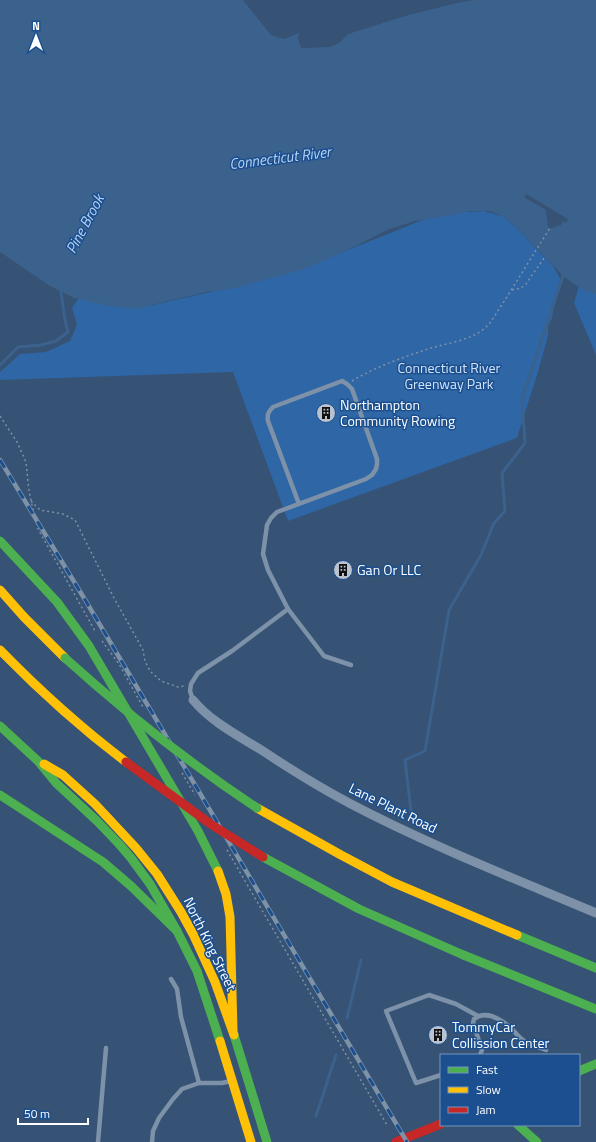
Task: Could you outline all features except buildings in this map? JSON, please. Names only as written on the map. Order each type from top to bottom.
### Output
[{"type":"main road","points":[[0,541],[57,602],[89,646],[198,831],[218,870],[226,894],[230,917],[233,1030]]},
{"type":"main road","points":[[0,590],[24,617],[65,658],[116,703],[164,743],[199,769],[257,808],[342,856],[392,882],[596,968]]},
{"type":"main road","points":[[0,650],[59,707],[126,762],[212,825],[263,856],[358,908],[454,951],[596,1009]]},
{"type":"main road","name":"North King Street","points":[[0,726],[38,761],[56,783],[97,821],[131,858],[150,884],[177,931],[197,971],[233,1080],[251,1142]]},
{"type":"main road","name":"North King Street","points":[[38,761],[63,775],[95,804],[136,848],[157,874],[181,912],[215,982],[233,1030],[267,1142]]},
{"type":"main road","points":[[0,795],[103,862],[131,886],[177,931]]},
{"type":"main road","points":[[580,1071],[596,1064]]},
{"type":"main road","points":[[396,1142],[440,1124]]},
{"type":"main road","points":[[519,1126],[537,1142]]},
{"type":"street","name":"Lane Plant Road","points":[[193,700],[208,715],[232,732],[297,773],[349,803],[471,861],[596,913]]},
{"type":"lane","points":[[299,504],[267,415],[273,407],[342,381],[352,389],[377,459],[376,468],[372,475],[358,483],[299,504],[276,512],[267,525],[263,554],[268,570],[288,609],[324,656],[351,666]]},
{"type":"lane","points":[[193,700],[190,692],[190,684],[198,674],[232,651],[288,609]]},
{"type":"lane","points":[[172,979],[177,989],[182,1017],[199,1083]]},
{"type":"lane","points":[[440,1075],[416,1083],[386,1011],[429,995],[456,1004],[478,1016]]},
{"type":"lane","points":[[480,1054],[482,1050],[473,1024],[474,1019],[478,1016],[487,1014],[501,1020],[522,1040],[546,1050]]},
{"type":"lane","points":[[98,1142],[106,1048]]},
{"type":"lane","points":[[152,1142],[153,1131],[159,1118],[172,1099],[182,1089],[199,1083],[222,1084],[233,1080]]},
{"type":"path","points":[[347,384],[375,368],[410,355],[474,335],[485,328],[550,228]]},
{"type":"path","points":[[511,290],[521,288],[526,284],[544,258]]},
{"type":"path","points":[[31,501],[40,510],[63,514],[75,520],[114,598],[143,650],[145,661],[150,671],[161,682],[178,687],[190,684]]},
{"type":"green space","name":"Connecticut River Greenway Park","points":[[484,211],[502,216],[516,227],[553,266],[560,278],[552,318],[548,327],[548,336],[517,438],[288,521],[233,372],[0,380],[0,372],[20,354],[46,352],[70,341],[77,325],[72,308],[81,295],[113,306],[149,306],[262,280],[340,253],[425,219],[464,212]]},
{"type":"green space","points":[[586,261],[596,265],[596,355],[574,303]]},
{"type":"water","name":"Connecticut River","points":[[0,0],[243,0],[271,35],[284,39],[299,33],[298,39],[301,48],[330,47],[339,43],[348,34],[405,16],[474,0],[596,0],[596,294],[581,289],[563,276],[516,227],[502,216],[490,211],[471,211],[415,221],[387,230],[358,245],[304,269],[235,288],[206,292],[136,309],[104,305],[74,298],[50,286],[0,252]]},
{"type":"pier","points":[[526,194],[568,219],[566,223],[563,221],[561,225],[551,228],[548,227],[546,210],[524,197]]},
{"type":"waterway","points":[[411,811],[405,760],[425,751],[449,610],[481,555],[494,523],[505,511],[502,473],[525,443],[522,399],[563,276],[563,272]]},
{"type":"waterway","name":"Pine Brook","points":[[0,365],[18,347],[41,345],[56,341],[68,332],[61,292],[62,288]]},
{"type":"waterway","points":[[347,1018],[361,960]]},
{"type":"waterway","points":[[316,1116],[336,1055]]},
{"type":"railway","points":[[0,460],[84,598],[407,1142]]},
{"type":"traffic: fast","points":[[0,541],[57,602],[89,646],[198,831],[218,871]]},
{"type":"traffic: fast","points":[[65,658],[158,737],[257,808]]},
{"type":"traffic: fast","points":[[0,726],[38,761],[56,783],[97,821],[119,844],[150,884],[177,931],[197,971],[220,1041]]},
{"type":"traffic: fast","points":[[0,795],[103,862],[131,886],[177,931]]},
{"type":"traffic: fast","points":[[263,857],[359,909],[461,954],[596,1009]]},
{"type":"traffic: fast","points":[[517,935],[596,968]]},
{"type":"traffic: fast","points":[[234,1035],[267,1142]]},
{"type":"traffic: fast","points":[[580,1071],[596,1064]]},
{"type":"traffic: fast","points":[[519,1126],[537,1142]]},
{"type":"traffic: slow","points":[[0,590],[24,617],[65,658]]},
{"type":"traffic: slow","points":[[0,650],[61,708],[126,762]]},
{"type":"traffic: slow","points":[[44,764],[63,775],[95,804],[136,848],[157,874],[193,934],[215,982],[234,1035]]},
{"type":"traffic: slow","points":[[257,808],[392,882],[517,935]]},
{"type":"traffic: slow","points":[[218,871],[226,894],[230,917],[233,1030]]},
{"type":"traffic: slow","points":[[220,1041],[251,1142]]},
{"type":"traffic: jam","points":[[126,762],[212,825],[263,857]]},
{"type":"traffic: jam","points":[[396,1142],[440,1124]]},
{"type":"place","name":"Northampton Community Rowing","points":[[326,413]]},
{"type":"place","name":"Gan Or LLC","points":[[343,570]]},
{"type":"place","name":"TommyCar Collission Center","points":[[438,1035]]}]
